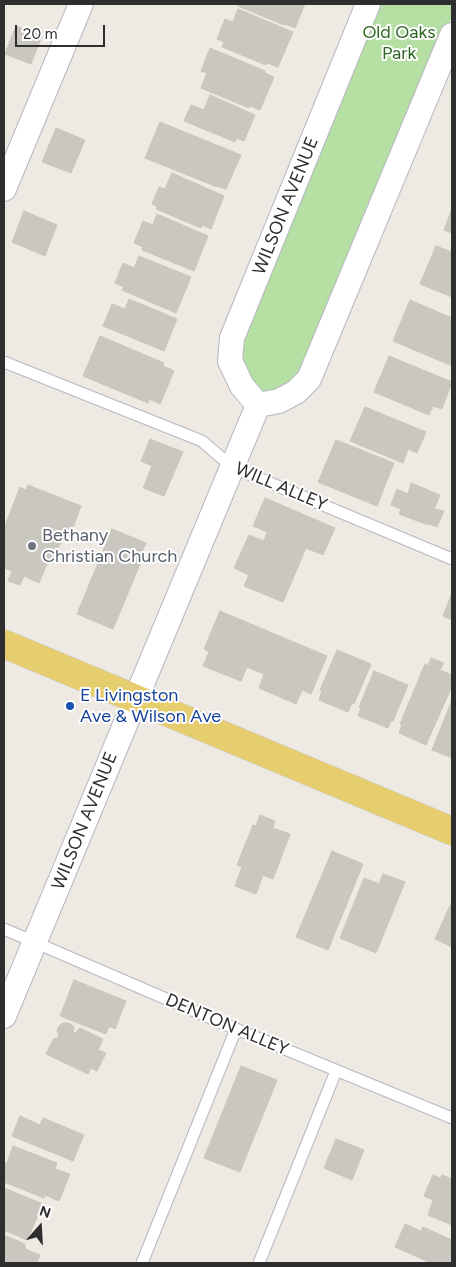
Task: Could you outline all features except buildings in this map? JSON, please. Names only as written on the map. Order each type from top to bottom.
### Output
[{"type":"main road","points":[[4,644],[452,831]]},
{"type":"street","points":[[4,188],[81,4]]},
{"type":"street","name":"WILSON AVENUE","points":[[4,1016],[258,405],[242,386],[230,360],[232,338],[368,4]]},
{"type":"street","points":[[258,405],[279,400],[296,392],[309,379],[452,35]]},
{"type":"lane","name":"WILL ALLEY","points":[[4,362],[202,441],[232,467],[452,559]]},
{"type":"lane","name":"DENTON ALLEY","points":[[4,929],[236,1029],[452,1118]]},
{"type":"lane","points":[[142,1263],[236,1029]]},
{"type":"lane","points":[[258,1263],[336,1071]]},
{"type":"green space","name":"Old Oaks Park","points":[[372,4],[452,4],[452,17],[301,381],[258,403],[246,386],[235,338]]},
{"type":"place","name":"Bethany Christian Church","points":[[32,546]]},
{"type":"place","name":"E Livingston Ave & Wilson Ave","points":[[70,706]]}]
